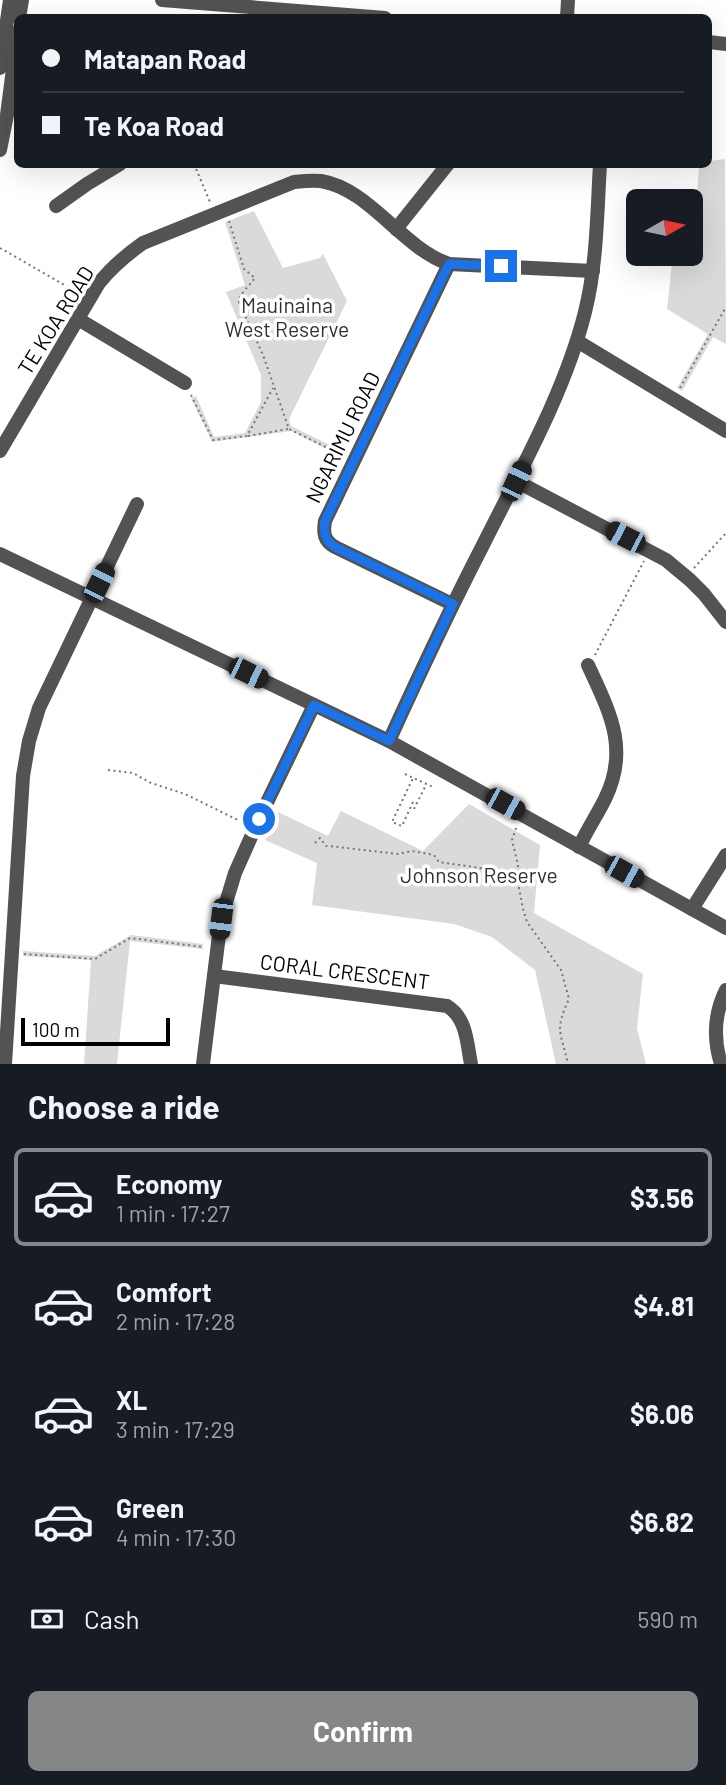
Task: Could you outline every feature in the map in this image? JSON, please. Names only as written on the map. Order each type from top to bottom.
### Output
[{"type":"street","points":[[0,68],[10,0]]},
{"type":"street","points":[[162,0],[215,2],[239,12],[294,4],[359,14]]},
{"type":"street","points":[[0,150],[14,62]]},
{"type":"street","points":[[91,181],[92,168]]},
{"type":"street","points":[[56,206],[113,168]]},
{"type":"street","points":[[396,229],[446,168]]},
{"type":"street","points":[[389,741],[453,604],[516,481],[558,390],[577,341],[593,271],[600,168]]},
{"type":"street","name":"TE KOA ROAD","points":[[0,451],[99,283],[113,266],[143,243],[294,182],[320,181],[343,188],[436,259],[449,264],[593,271]]},
{"type":"street","name":"NGARIMU ROAD","points":[[449,264],[323,529],[324,536],[335,547],[453,604]]},
{"type":"street","points":[[78,319],[188,389]]},
{"type":"street","points":[[577,341],[726,431]]},
{"type":"street","points":[[516,481],[666,560],[690,580],[726,622]]},
{"type":"street","points":[[5,1064],[23,776],[31,733],[39,708],[137,504]]},
{"type":"street","points":[[0,554],[389,741],[726,928]]},
{"type":"street","points":[[579,847],[608,790],[616,753],[612,718],[591,661]]},
{"type":"street","points":[[203,1064],[221,919],[235,873],[314,705]]},
{"type":"street","points":[[692,909],[726,855]]},
{"type":"street","name":"CORAL CRESCENT","points":[[214,976],[447,1006],[461,1020],[471,1064]]},
{"type":"street","points":[[721,1064],[715,1028],[718,1009],[726,990]]},
{"type":"path","points":[[196,168],[211,204]]},
{"type":"path","points":[[229,220],[244,269],[255,278],[240,296],[239,302],[264,355],[289,429]]},
{"type":"path","points":[[0,248],[84,296]]},
{"type":"path","points":[[677,393],[726,307]]},
{"type":"path","points":[[247,436],[274,386]]},
{"type":"path","points":[[188,389],[213,440],[289,429],[349,458]]},
{"type":"path","points":[[691,571],[726,533]]},
{"type":"path","points":[[591,661],[646,557]]},
{"type":"path","points":[[108,770],[133,773],[167,790],[185,794],[248,825]]},
{"type":"path","points":[[405,774],[433,787]]},
{"type":"path","points":[[414,778],[392,822],[402,827],[413,802],[417,803]]},
{"type":"path","points":[[414,809],[426,784]]},
{"type":"path","points":[[516,828],[512,840],[527,922],[561,970],[569,999],[560,1018],[560,1038],[568,1064]]},
{"type":"path","points":[[315,843],[320,838],[328,846],[398,855],[412,851],[434,855],[439,862],[494,870]]},
{"type":"path","points":[[19,954],[95,958],[130,938],[209,948]]},
{"type":"green space","points":[[725,159],[726,344],[713,337],[682,391],[677,388],[708,334],[667,309],[672,266],[704,266],[704,189],[698,189],[699,168],[712,168],[712,161]]},
{"type":"green space","name":"Mauinaina West Reserve","points":[[254,211],[283,268],[320,258],[323,254],[347,301],[289,419],[291,426],[346,453],[344,458],[291,431],[212,442],[191,398],[196,396],[214,437],[245,433],[261,402],[261,375],[226,292],[245,285],[225,222]]},
{"type":"green space","name":"Johnson Reserve","points":[[469,804],[540,845],[534,913],[643,974],[637,1028],[646,1064],[556,1064],[535,970],[492,937],[454,924],[312,905],[317,863],[265,840],[278,812],[328,836],[341,811],[423,851]]},
{"type":"green space","points":[[131,935],[203,944],[203,949],[130,941],[117,1064],[84,1064],[91,960],[23,956],[23,951],[95,956]]},
{"type":"route","points":[[259,819],[314,705],[389,741],[440,634],[453,604],[335,547],[324,536],[323,529],[449,264],[501,266]]}]
